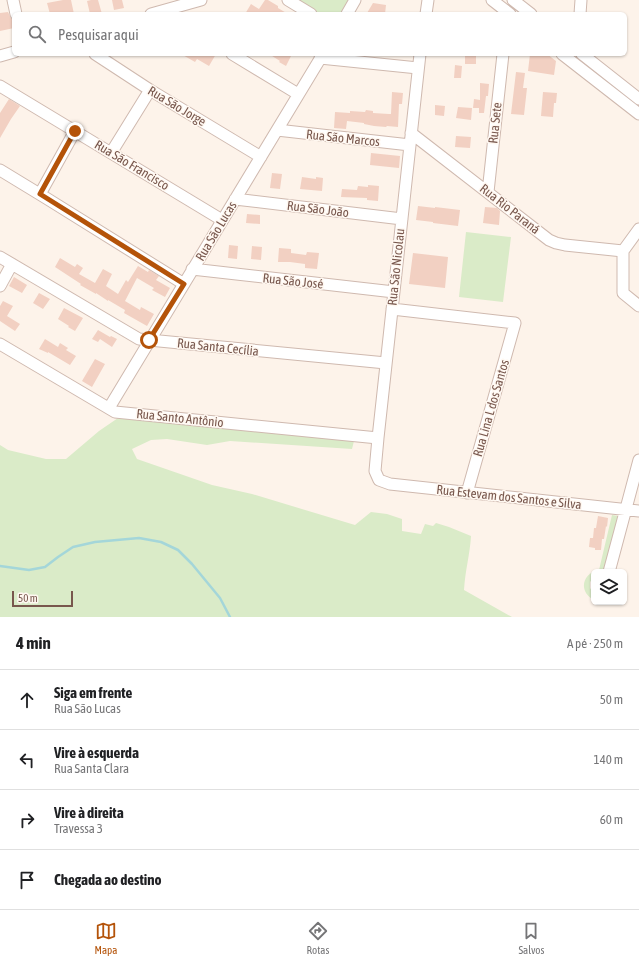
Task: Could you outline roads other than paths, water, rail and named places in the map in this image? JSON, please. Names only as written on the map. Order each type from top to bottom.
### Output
[{"type":"street","points":[[13,0],[16,12]]},
{"type":"street","points":[[162,12],[201,0]]},
{"type":"street","points":[[288,0],[308,12]]},
{"type":"street","points":[[348,12],[355,0]]},
{"type":"street","points":[[426,12],[428,0]]},
{"type":"street","points":[[492,0],[507,12]]},
{"type":"street","points":[[508,12],[509,0]]},
{"type":"street","points":[[513,0],[528,12]]},
{"type":"street","points":[[580,12],[581,0]]},
{"type":"street","points":[[0,56],[12,53]]},
{"type":"street","name":"Rua São Jorge","points":[[98,56],[150,90],[261,157]]},
{"type":"street","points":[[235,56],[298,94]]},
{"type":"street","points":[[321,56],[418,68]]},
{"type":"street","name":"Rua São Lucas","points":[[109,408],[321,56]]},
{"type":"street","name":"Rua São Nicolau","points":[[379,480],[375,471],[378,438],[420,56]]},
{"type":"street","name":"Rua Sete","points":[[488,192],[503,56]]},
{"type":"street","points":[[565,56],[639,114]]},
{"type":"street","points":[[585,56],[639,99]]},
{"type":"street","name":"Rua São Francisco","points":[[0,86],[222,220]]},
{"type":"street","points":[[111,153],[150,90]]},
{"type":"street","name":"Rua São Marcos","points":[[277,130],[410,145]]},
{"type":"street","points":[[40,194],[75,131]]},
{"type":"street","name":"Rua Rio Paraná","points":[[411,133],[549,240],[565,245],[623,251]]},
{"type":"street","points":[[0,171],[40,194],[184,284]]},
{"type":"street","name":"Rua São João","points":[[235,199],[402,219]]},
{"type":"street","points":[[639,229],[623,251],[623,293],[639,306]]},
{"type":"street","name":"Rua Santa Cecília","points":[[0,257],[139,339],[386,363]]},
{"type":"street","points":[[0,286],[12,264]]},
{"type":"street","name":"Rua São José","points":[[192,269],[394,292]]},
{"type":"street","name":"Rua Lina L dos Santos","points":[[392,309],[515,323],[467,492]]},
{"type":"street","name":"Rua Santo Antônio","points":[[0,344],[115,412],[378,438]]},
{"type":"street","points":[[610,569],[639,460]]},
{"type":"street","name":"Rua Estevam dos Santos e Silva","points":[[379,480],[390,484],[639,511]]},
{"type":"waterway","points":[[0,566],[29,570],[45,567],[73,547],[95,542],[139,538],[161,542],[178,550],[192,564],[220,598],[230,617]]}]
